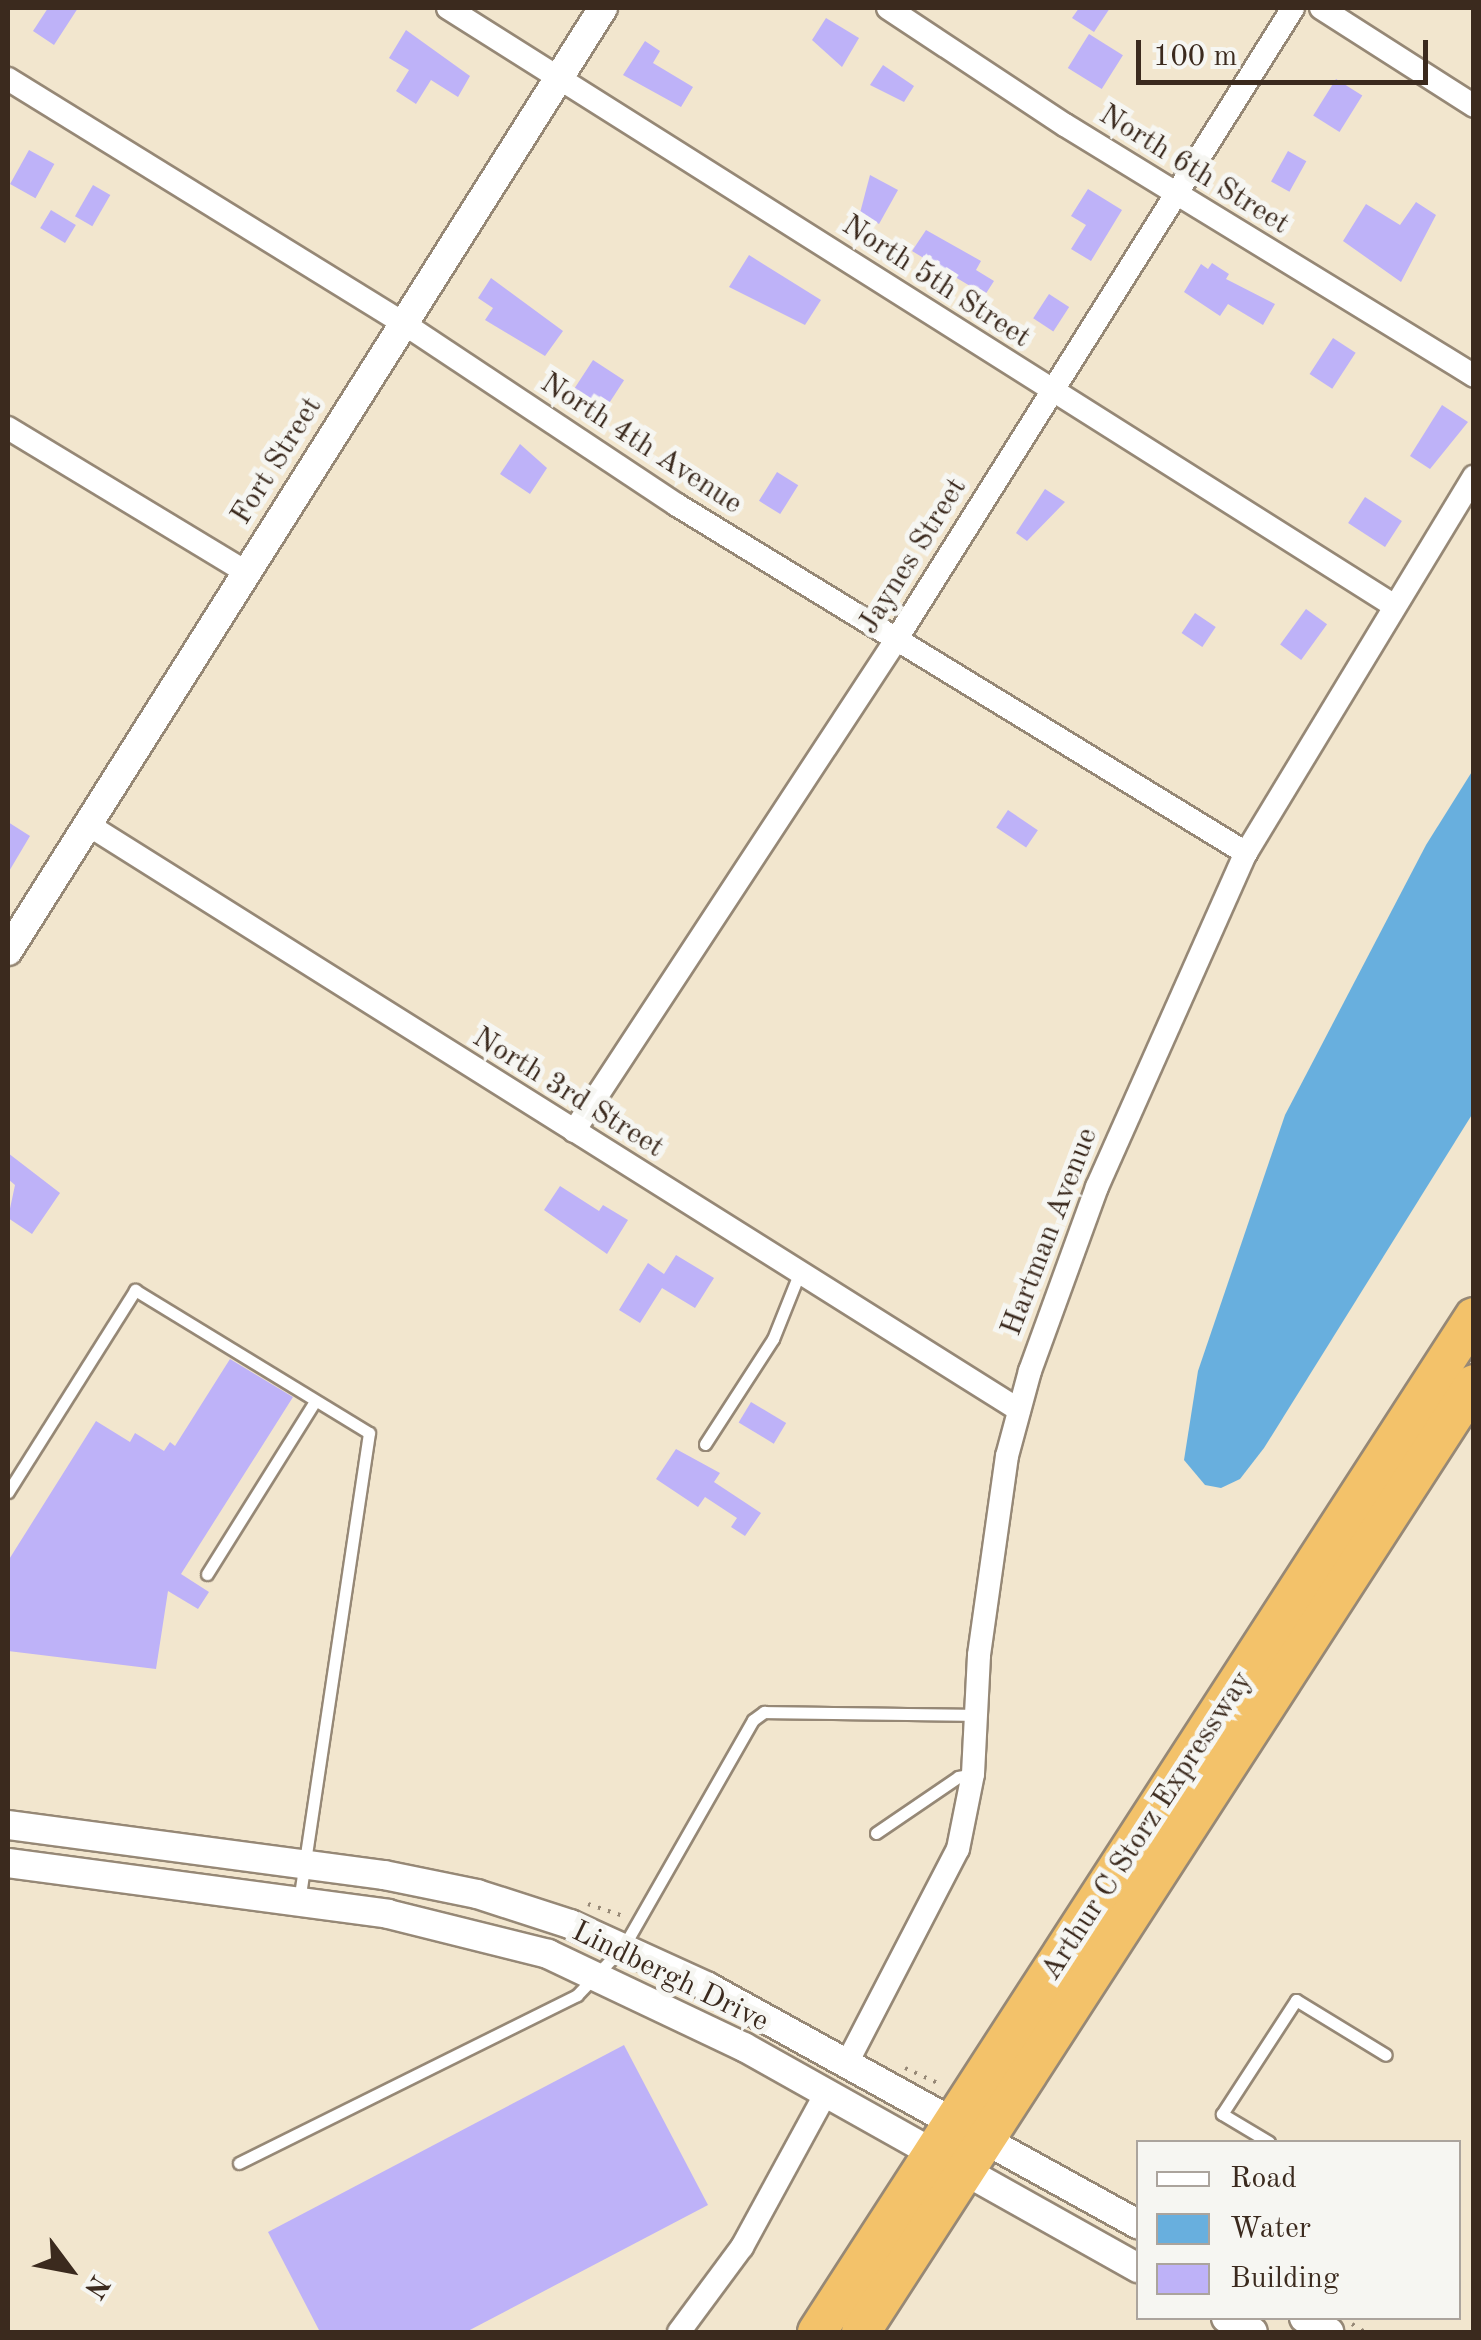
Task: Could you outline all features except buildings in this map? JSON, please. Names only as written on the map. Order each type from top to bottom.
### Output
[{"type":"highway","name":"Arthur C Storz Expressway","points":[[972,2131],[1474,1317]]},
{"type":"highway","name":"Arthur C Storz Expressway","points":[[817,2332],[951,2163],[1474,1384]]},
{"type":"highway","name":"Arthur C Storz Expressway","points":[[861,2332],[951,2163]]},
{"type":"street","name":"North 5th Street","points":[[448,8],[1393,605]]},
{"type":"street","name":"Fort Street","points":[[8,951],[604,8]]},
{"type":"street","name":"North 6th Street","points":[[888,8],[1178,195],[1474,376]]},
{"type":"street","name":"Jaynes Street","points":[[574,1131],[896,640],[1294,8]]},
{"type":"street","points":[[1321,8],[1474,106]]},
{"type":"street","name":"North 4th Avenue","points":[[8,79],[403,323],[896,640],[1246,853]]},
{"type":"street","points":[[8,428],[246,572]]},
{"type":"street","name":"Hartman Avenue","points":[[848,2063],[942,1888],[958,1850],[973,1774],[989,1560],[1018,1410],[1096,1187],[1246,853],[1474,477]]},
{"type":"street","name":"North 3rd Street","points":[[86,824],[1018,1410]]},
{"type":"street","name":"Lindbergh Drive","points":[[8,1826],[304,1864],[478,1894],[624,1946],[848,2063],[1136,2223]]},
{"type":"street","name":"Lindbergh Drive","points":[[8,1863],[448,1926],[597,1973],[826,2093],[1136,2267]]},
{"type":"street","points":[[679,2332],[742,2248],[826,2093]]},
{"type":"street","points":[[1230,2320],[1253,2332]]},
{"type":"lane","points":[[705,1444],[773,1339],[799,1274]]},
{"type":"lane","points":[[8,1492],[135,1290],[369,1434],[299,1902]]},
{"type":"lane","points":[[207,1574],[315,1401]]},
{"type":"lane","points":[[239,2163],[570,2000],[624,1946],[753,1720],[764,1712],[976,1715]]},
{"type":"lane","points":[[876,1833],[958,1776],[973,1774]]},
{"type":"lane","points":[[1266,2140],[1222,2114],[1296,2000],[1386,2055]]},
{"type":"water","points":[[1473,770],[1473,1113],[1264,1448],[1240,1479],[1221,1488],[1205,1485],[1184,1460],[1198,1371],[1285,1115],[1426,845]]}]
